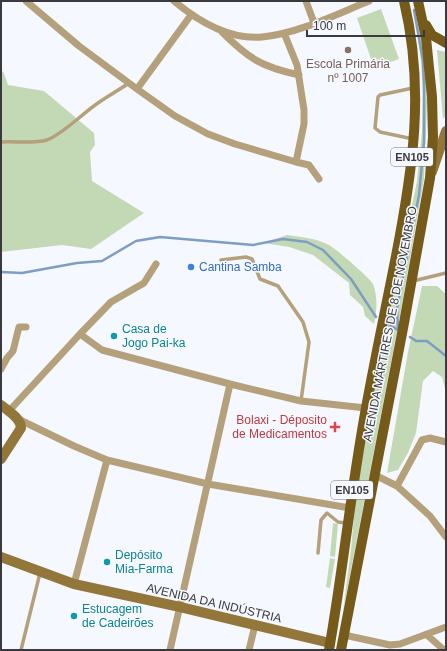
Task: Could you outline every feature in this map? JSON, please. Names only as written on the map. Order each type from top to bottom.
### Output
[{"type":"main road","name":"AVENIDA MÁRTIRES DE 8 DE NOVEMBRO","points":[[329,647],[342,573],[350,508],[366,408],[406,203],[414,139],[416,87],[413,49],[404,1]]},
{"type":"main road","name":"AVENIDA MÁRTIRES DE 8 DE NOVEMBRO","points":[[341,650],[412,281],[430,178],[433,137],[432,97],[428,51],[418,1]]},
{"type":"main road","points":[[422,19],[432,35],[446,42]]},
{"type":"street","points":[[26,1],[79,46],[174,116],[208,134],[235,144],[309,165],[320,179]]},
{"type":"street","points":[[174,1],[191,15],[221,31],[240,36],[261,37],[284,33],[314,23],[369,1]]},
{"type":"street","points":[[306,1],[314,23]]},
{"type":"street","points":[[137,89],[191,15]]},
{"type":"street","points":[[221,31],[239,49],[257,62],[278,70],[299,75]]},
{"type":"street","points":[[284,33],[297,65],[304,110],[304,124],[296,162]]},
{"type":"street","points":[[430,178],[443,149],[446,131]]},
{"type":"street","points":[[156,264],[144,283],[111,302],[5,408],[18,419],[107,460],[208,484],[350,508]]},
{"type":"street","points":[[1,369],[13,351],[19,327],[26,327]]},
{"type":"street","points":[[80,334],[102,350],[230,384],[301,401],[366,408]]},
{"type":"street","points":[[170,650],[230,384]]},
{"type":"street","points":[[1,459],[21,428],[21,423],[18,419]]},
{"type":"street","points":[[397,486],[422,440],[430,438],[446,442]]},
{"type":"street","points":[[74,584],[107,460]]},
{"type":"street","points":[[375,475],[397,486],[430,516],[446,537]]},
{"type":"street","name":"AVENIDA DA INDÚSTRIA","points":[[1,557],[74,584],[255,625],[329,647]]},
{"type":"street","points":[[249,650],[255,625]]},
{"type":"street","points":[[344,635],[390,645],[400,644],[446,627]]},
{"type":"street","points":[[427,634],[444,650]]},
{"type":"lane","points":[[1,142],[33,142],[52,138],[98,103],[129,83]]},
{"type":"lane","points":[[414,139],[380,132],[375,128],[378,97],[380,95],[416,87]]},
{"type":"lane","points":[[221,260],[246,257],[252,259],[260,280],[278,286],[303,322],[310,342],[301,401]]},
{"type":"lane","points":[[412,281],[446,273]]},
{"type":"lane","points":[[318,553],[321,520],[327,513],[328,504]]},
{"type":"lane","points":[[327,513],[338,522],[348,523]]},
{"type":"lane","points":[[21,650],[40,571]]},
{"type":"green space","points":[[381,9],[399,59],[374,68],[357,18]]},
{"type":"green space","points":[[414,10],[421,38],[426,75],[427,104],[424,179],[399,321],[343,611],[355,506],[367,423],[417,181],[422,132],[423,93],[421,62]]},
{"type":"green space","points":[[437,50],[446,52],[446,115],[443,119]]},
{"type":"green space","points":[[1,70],[4,73],[8,85],[44,91],[94,133],[95,145],[90,152],[92,181],[144,213],[91,249],[62,245],[1,252]]},
{"type":"green space","points":[[287,235],[314,239],[333,247],[371,281],[376,294],[374,324],[365,316],[363,307],[350,295],[349,283],[313,255],[289,247],[264,243]]},
{"type":"green space","points":[[422,286],[437,286],[446,294],[446,392],[442,377],[433,371],[423,381],[416,433],[408,453],[398,470],[387,473],[408,352]]},
{"type":"green space","points":[[333,523],[338,524],[335,557],[330,556]]},
{"type":"green space","points":[[330,558],[335,559],[330,588],[326,587]]},
{"type":"waterway","points":[[398,330],[397,308],[419,195],[424,142],[423,61],[414,10]]},
{"type":"waterway","points":[[1,272],[22,273],[77,263],[102,261],[136,241],[160,237],[253,245],[283,239],[307,242],[323,250],[351,279],[376,317]]},
{"type":"waterway","points":[[388,324],[398,330]]},
{"type":"waterway","points":[[410,337],[416,341],[427,341],[446,356]]},
{"type":"place","name":"Escola Primária nº 1007","points":[[348,50]]},
{"type":"place","name":"Cantina Samba","points":[[191,267]]},
{"type":"place","name":"Casa de Jogo Pai-ka","points":[[114,336]]},
{"type":"place","name":"Bolaxi - Déposito de Medicamentos","points":[[335,427]]},
{"type":"place","name":"Depósito Mia-Farma","points":[[107,562]]},
{"type":"place","name":"Estucagem de Cadeirões","points":[[74,616]]}]
